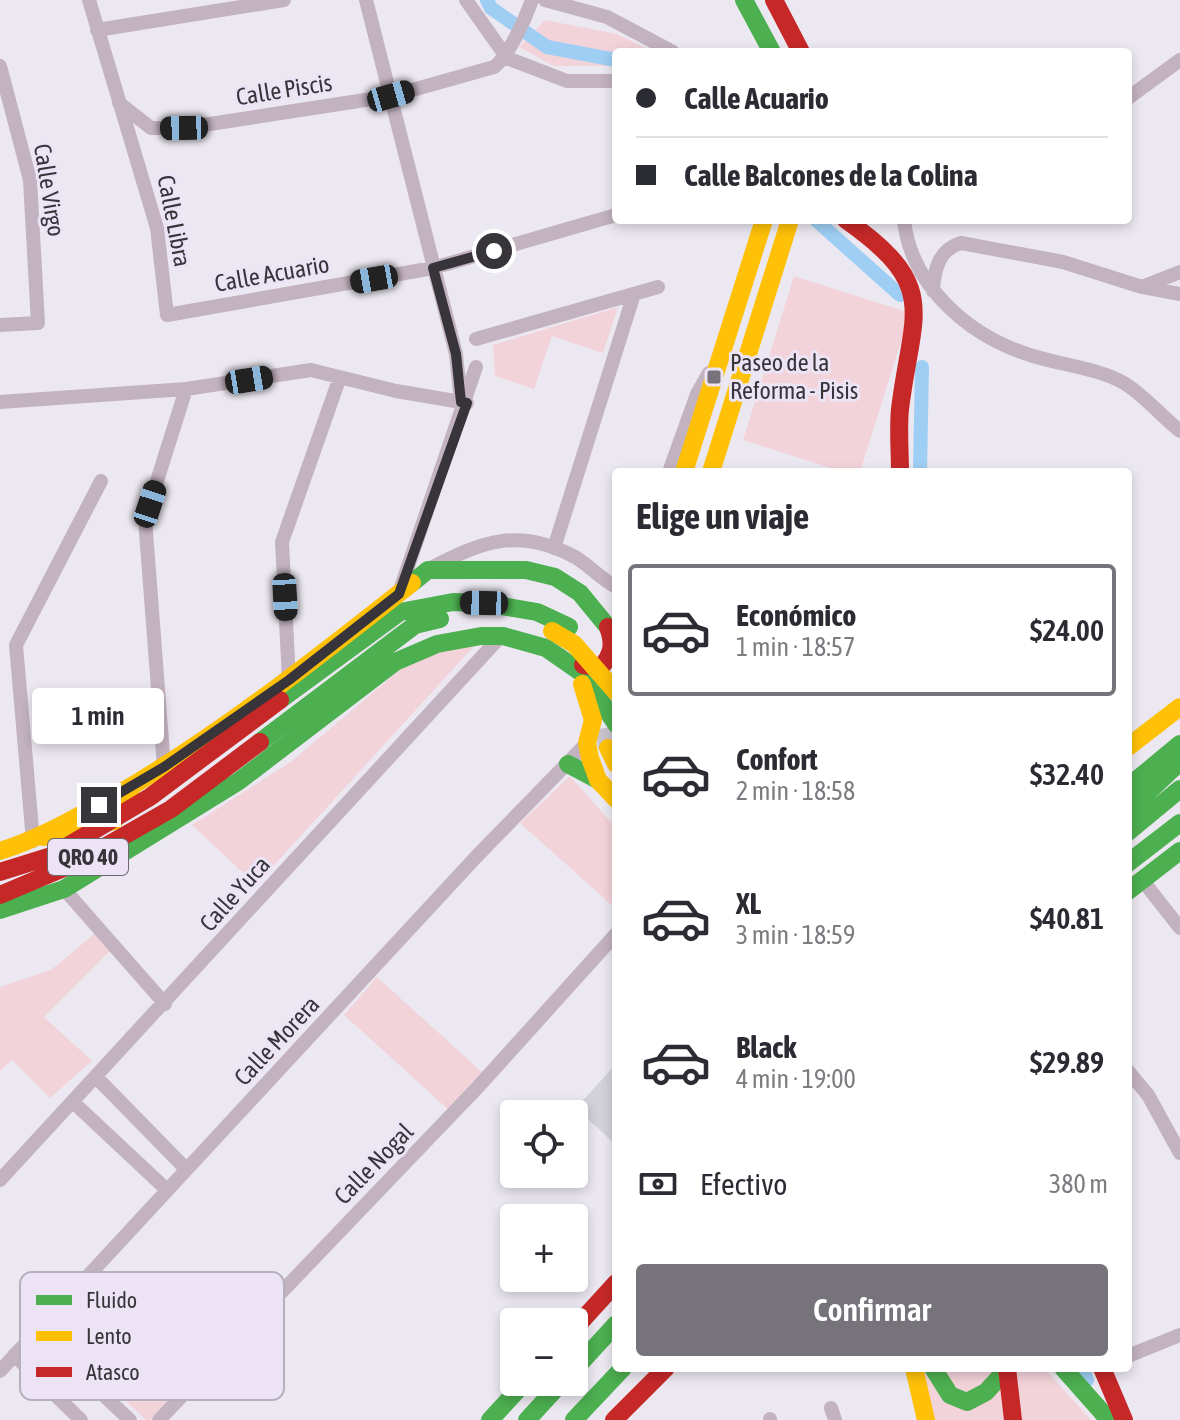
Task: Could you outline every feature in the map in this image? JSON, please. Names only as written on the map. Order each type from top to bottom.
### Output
[{"type":"main road","points":[[744,0],[770,48]]},
{"type":"main road","points":[[774,0],[799,48]]},
{"type":"main road","points":[[685,468],[763,224]]},
{"type":"main road","points":[[761,317],[779,224]]},
{"type":"main road","points":[[712,468],[789,224]]},
{"type":"main road","points":[[852,224],[886,249],[908,281],[914,299],[914,320],[899,413],[900,468]]},
{"type":"main road","points":[[730,330],[736,318],[744,313],[753,316],[755,337]]},
{"type":"main road","points":[[38,839],[164,767],[289,680],[428,570],[541,572],[580,593],[603,616],[612,631]]},
{"type":"main road","name":"QRO 40","points":[[0,872],[51,856],[114,821],[400,612],[453,602],[484,603],[537,612],[612,664]]},
{"type":"main road","name":"QRO 40","points":[[0,895],[78,862],[171,809],[415,625],[457,614],[499,617],[561,629],[612,686]]},
{"type":"main road","points":[[603,616],[612,637]]},
{"type":"main road","points":[[0,910],[64,889],[239,781],[395,662],[420,648],[452,638],[501,636],[533,643],[612,688]]},
{"type":"main road","points":[[567,660],[601,667],[610,658],[612,650]]},
{"type":"main road","points":[[567,660],[589,682],[612,715]]},
{"type":"main road","points":[[567,660],[580,680],[593,720],[587,743],[598,780]]},
{"type":"main road","points":[[1132,744],[1180,707]]},
{"type":"main road","points":[[587,743],[612,720]]},
{"type":"main road","points":[[1132,783],[1180,744]]},
{"type":"main road","points":[[1132,807],[1180,762]]},
{"type":"main road","points":[[568,764],[598,780],[612,795]]},
{"type":"main road","points":[[0,851],[114,821],[133,785]]},
{"type":"main road","points":[[1132,829],[1180,789]]},
{"type":"main road","points":[[1132,860],[1180,823]]},
{"type":"main road","points":[[1135,886],[1180,851]]},
{"type":"main road","points":[[588,1314],[612,1287]]},
{"type":"main road","points":[[588,1355],[612,1328]]},
{"type":"main road","points":[[574,1420],[619,1372]]},
{"type":"main road","points":[[614,1420],[662,1372]]},
{"type":"main road","points":[[915,1372],[926,1420]]},
{"type":"main road","points":[[935,1372],[944,1392],[953,1400],[968,1403],[985,1398],[1005,1372]]},
{"type":"main road","points":[[1007,1372],[1013,1420]]},
{"type":"main road","points":[[1067,1372],[1109,1420]]},
{"type":"main road","points":[[1104,1372],[1124,1420]]},
{"type":"main road","points":[[490,1420],[512,1396]]},
{"type":"main road","points":[[527,1420],[549,1396]]},
{"type":"street","name":"Calle Libra","points":[[89,0],[157,228],[167,315]]},
{"type":"street","points":[[97,30],[284,0]]},
{"type":"street","points":[[366,0],[456,354],[464,403]]},
{"type":"street","points":[[466,0],[507,58],[567,81],[612,81]]},
{"type":"street","points":[[545,0],[607,17],[665,48]]},
{"type":"street","points":[[507,58],[512,39],[530,7]]},
{"type":"street","name":"Calle Piscis","points":[[119,102],[151,128],[184,128],[391,96],[494,67],[507,58]]},
{"type":"street","points":[[1132,95],[1180,60]]},
{"type":"street","name":"Calle Virgo","points":[[0,66],[30,180],[38,323],[0,325]]},
{"type":"street","name":"Calle Acuario","points":[[167,315],[433,268],[612,216]]},
{"type":"street","points":[[905,224],[915,264],[933,291],[961,318],[999,343],[1126,384],[1180,431]]},
{"type":"street","points":[[933,291],[937,262],[952,246],[961,243],[1063,262],[1142,287],[1180,294]]},
{"type":"street","points":[[1142,287],[1180,272]]},
{"type":"street","points":[[476,339],[658,287]]},
{"type":"street","points":[[554,548],[634,294]]},
{"type":"street","points":[[670,468],[697,394],[724,348]]},
{"type":"street","points":[[399,594],[476,367]]},
{"type":"street","points":[[0,402],[186,389],[311,370],[464,403]]},
{"type":"street","points":[[289,680],[282,542],[340,377]]},
{"type":"street","points":[[164,767],[145,519],[186,389]]},
{"type":"street","points":[[38,839],[16,645],[101,481]]},
{"type":"street","points":[[428,570],[475,545],[517,540],[554,548],[587,565],[612,584]]},
{"type":"street","name":"Calle Yuca","points":[[0,1180],[501,636]]},
{"type":"street","name":"Calle Morera","points":[[91,1272],[476,857],[587,743]]},
{"type":"street","points":[[1135,886],[1180,928]]},
{"type":"street","points":[[64,889],[165,1004]]},
{"type":"street","name":"Calle Nogal","points":[[284,1290],[478,1087],[612,938]]},
{"type":"street","points":[[1132,1076],[1148,1095],[1180,1153]]},
{"type":"street","points":[[97,1078],[186,1169]]},
{"type":"street","points":[[73,1102],[167,1190]]},
{"type":"street","points":[[1132,1354],[1180,1335]]},
{"type":"street","name":"Calle Morera","points":[[0,1371],[20,1349]]},
{"type":"street","points":[[14,1355],[20,1361]]},
{"type":"street","points":[[60,1400],[81,1420]]},
{"type":"street","points":[[109,1400],[130,1420]]},
{"type":"street","name":"Calle Nogal","points":[[159,1420],[178,1400]]},
{"type":"shaded area","points":[[545,20],[617,34],[646,48],[612,48],[612,66],[554,66],[519,47]]},
{"type":"shaded area","points":[[794,276],[910,313],[861,468],[830,468],[743,440]]},
{"type":"shaded area","points":[[618,307],[603,353],[552,336],[534,389],[495,376],[493,345]]},
{"type":"shaded area","points":[[476,644],[256,885],[192,825],[292,761],[403,667],[430,653]]},
{"type":"shaded area","points":[[570,776],[612,823],[612,905],[520,823]]},
{"type":"shaded area","points":[[98,931],[113,948],[44,1017],[92,1061],[50,1098],[12,1060],[0,1071],[0,987],[51,970]]},
{"type":"shaded area","points":[[377,977],[483,1073],[450,1111],[344,1015]]},
{"type":"shaded area","points":[[915,1372],[1007,1372],[1013,1420],[926,1420]]},
{"type":"shaded area","points":[[1016,1372],[1048,1372],[1091,1420],[1022,1420]]},
{"type":"shaded area","points":[[125,1400],[169,1400],[150,1420],[146,1420]]},
{"type":"building","points":[[612,1068],[612,1141],[588,1119],[588,1100],[583,1100]]},
{"type":"waterway","points":[[487,0],[491,8],[547,47],[612,59]]},
{"type":"waterway","points":[[820,224],[900,295]]},
{"type":"waterway","points":[[920,468],[922,367]]},
{"type":"waterway","points":[[1084,1372],[1087,1380]]},
{"type":"tunnel","points":[[608,748],[605,718],[611,700]]},
{"type":"traffic: fast","points":[[744,0],[770,48]]},
{"type":"traffic: fast","points":[[412,583],[428,570],[526,570],[555,577],[580,593],[612,632]]},
{"type":"traffic: fast","points":[[280,700],[400,612],[453,602],[484,603],[537,612],[569,627]]},
{"type":"traffic: fast","points":[[260,742],[415,625],[440,619]]},
{"type":"traffic: fast","points":[[0,910],[64,889],[239,781],[395,662],[437,644],[481,636],[503,636],[546,648],[582,673],[612,718]]},
{"type":"traffic: fast","points":[[1132,784],[1180,744]]},
{"type":"traffic: fast","points":[[1132,807],[1180,762]]},
{"type":"traffic: fast","points":[[568,764],[598,780]]},
{"type":"traffic: fast","points":[[1132,829],[1180,789]]},
{"type":"traffic: fast","points":[[1132,860],[1180,823]]},
{"type":"traffic: fast","points":[[1132,888],[1180,851]]},
{"type":"traffic: fast","points":[[588,1355],[612,1328]]},
{"type":"traffic: fast","points":[[574,1420],[619,1372]]},
{"type":"traffic: fast","points":[[936,1372],[950,1395],[967,1402],[986,1392],[1004,1372]]},
{"type":"traffic: fast","points":[[1067,1372],[1109,1420]]},
{"type":"traffic: fast","points":[[490,1420],[512,1396]]},
{"type":"traffic: fast","points":[[527,1420],[549,1396]]},
{"type":"traffic: slow","points":[[685,468],[763,224]]},
{"type":"traffic: slow","points":[[712,468],[789,224]]},
{"type":"traffic: slow","points":[[0,851],[62,825],[196,745],[270,693],[412,583]]},
{"type":"traffic: slow","points":[[552,631],[574,644],[612,687]]},
{"type":"traffic: slow","points":[[582,684],[593,720],[587,743],[590,758],[598,780],[612,795]]},
{"type":"traffic: slow","points":[[1132,744],[1180,707]]},
{"type":"traffic: slow","points":[[608,748],[612,756]]},
{"type":"traffic: slow","points":[[43,837],[114,821],[133,785]]},
{"type":"traffic: slow","points":[[915,1372],[926,1420]]},
{"type":"traffic: jam","points":[[774,0],[799,48]]},
{"type":"traffic: jam","points":[[851,224],[896,264],[908,283],[913,303],[913,324],[900,409],[900,468]]},
{"type":"traffic: jam","points":[[583,665],[601,667],[608,658],[611,648],[608,627]]},
{"type":"traffic: jam","points":[[0,872],[51,856],[150,797],[280,700]]},
{"type":"traffic: jam","points":[[0,895],[78,862],[171,809],[260,742]]},
{"type":"traffic: jam","points":[[588,1314],[612,1287]]},
{"type":"traffic: jam","points":[[614,1420],[662,1372]]},
{"type":"traffic: jam","points":[[1007,1372],[1013,1420]]},
{"type":"traffic: jam","points":[[1104,1372],[1124,1420]]},
{"type":"place","name":"Paseo de la Reforma - Pisis","points":[[714,377]]},
{"type":"route","points":[[99,805],[164,767],[289,680],[399,594],[467,403],[461,402],[456,354],[433,268],[494,251]]}]
